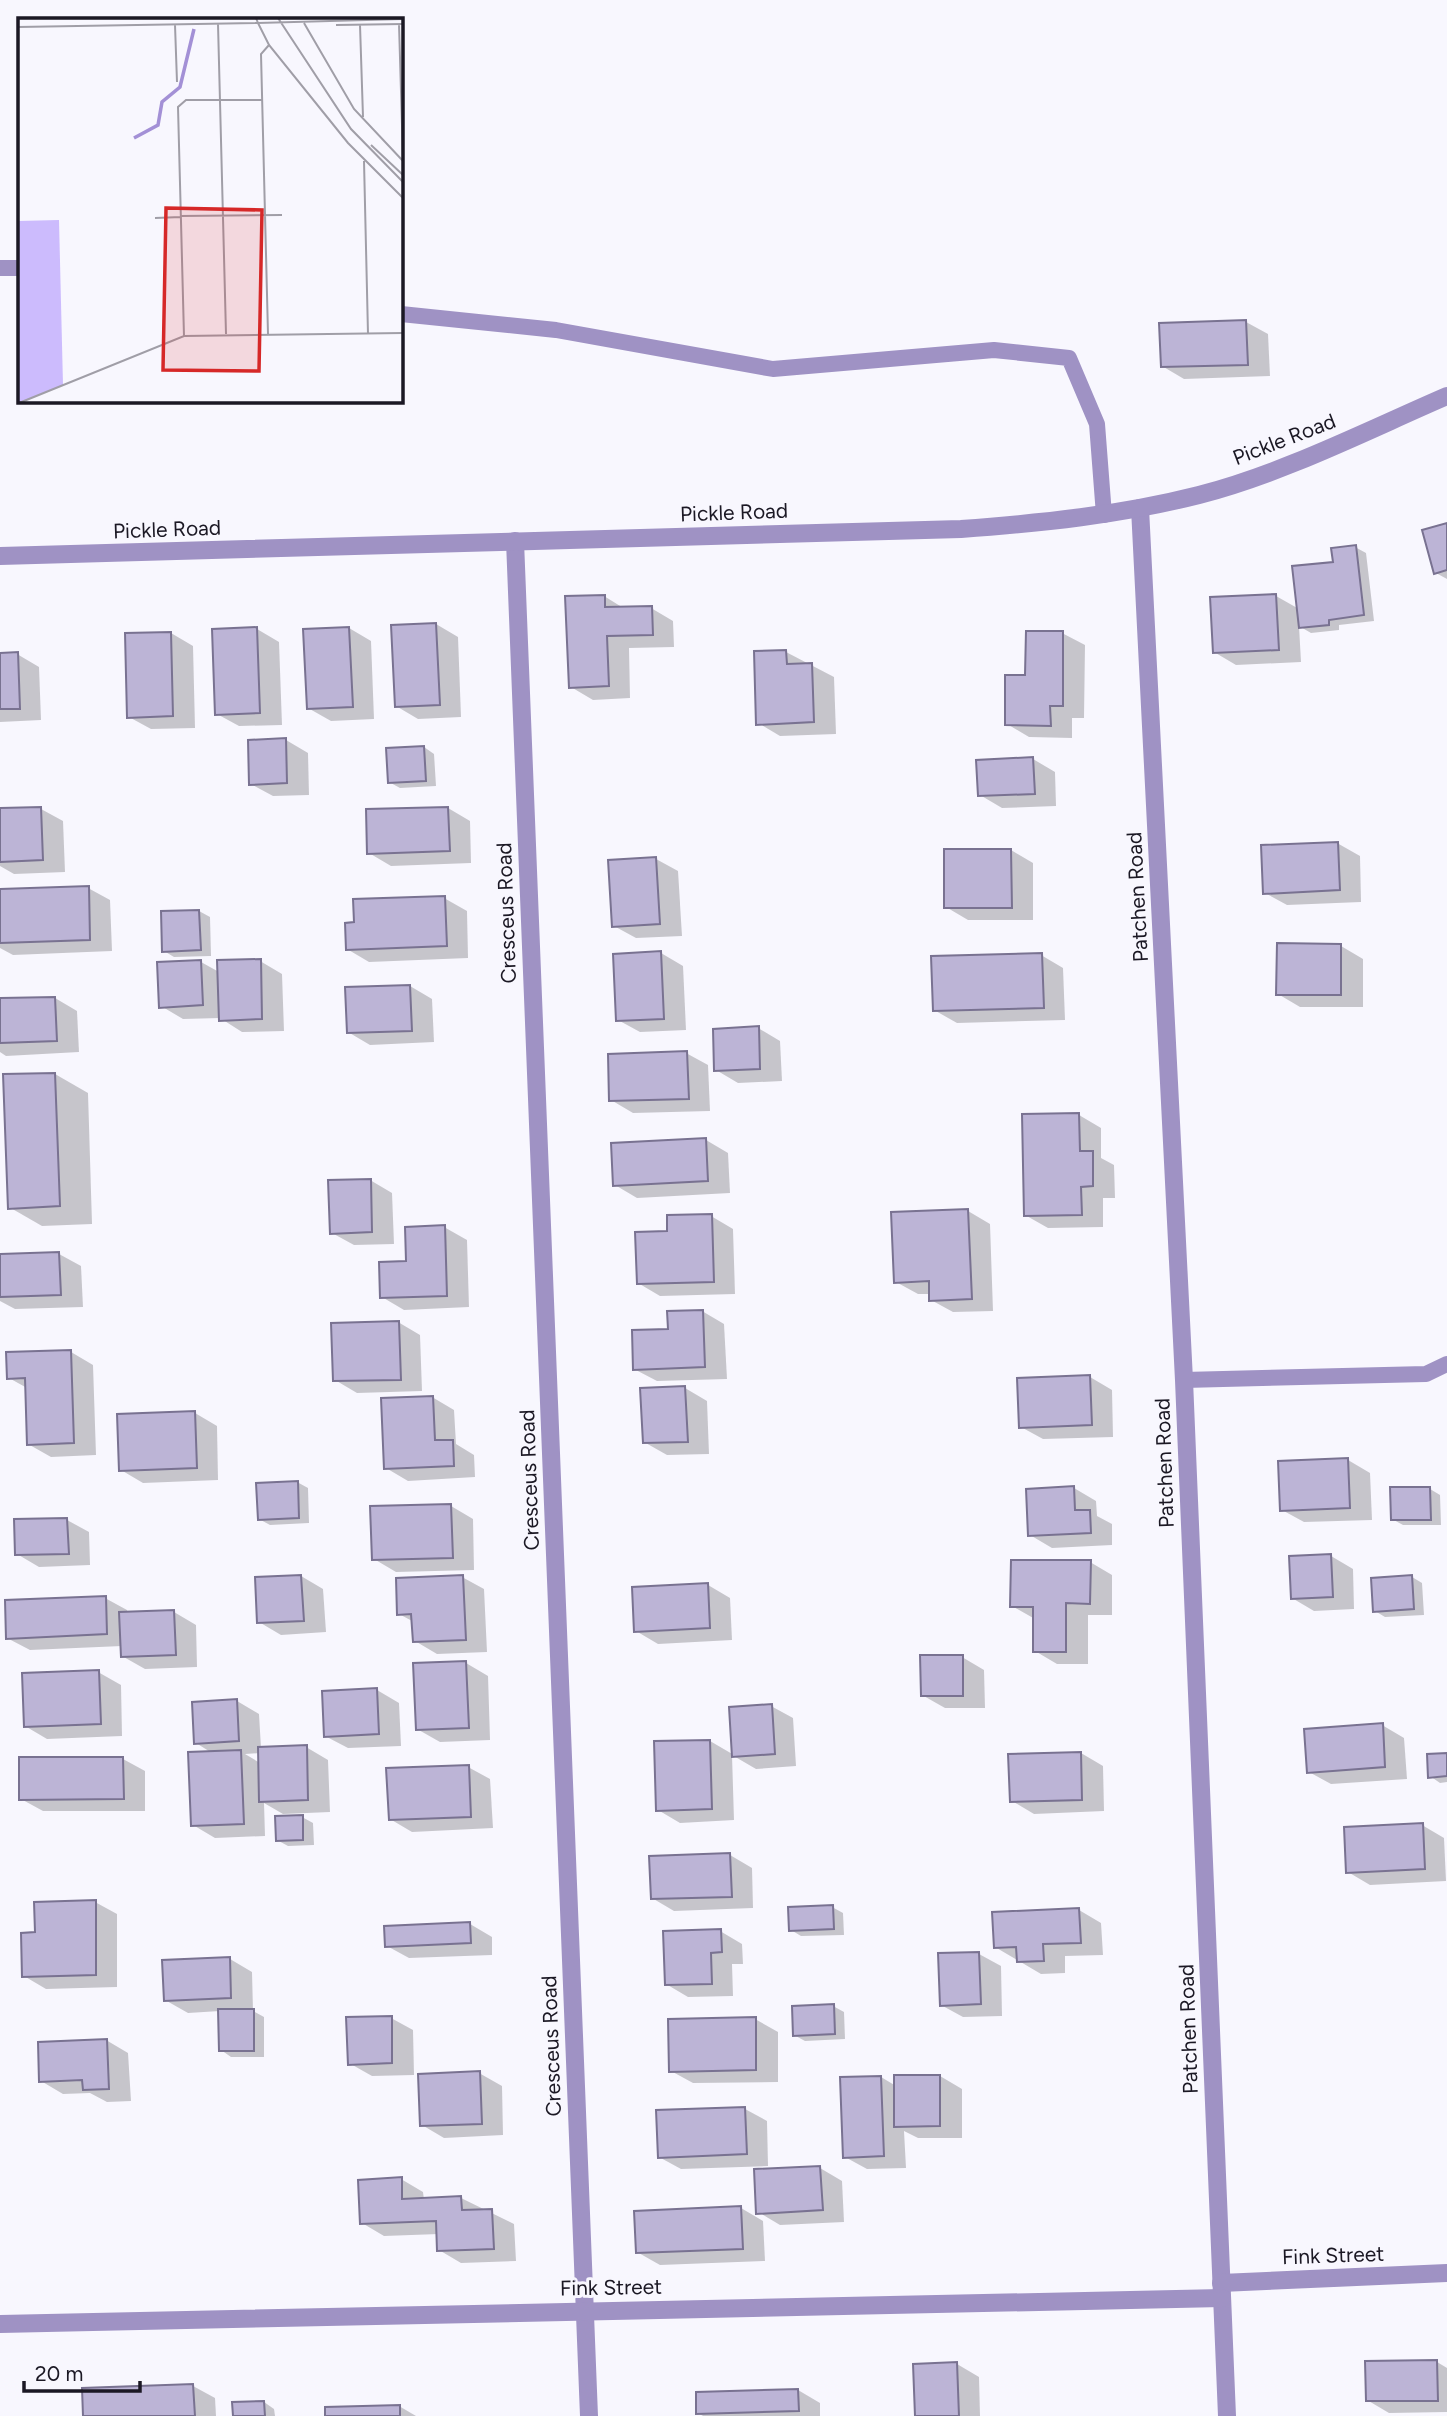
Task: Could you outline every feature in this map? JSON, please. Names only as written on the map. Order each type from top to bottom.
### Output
[{"type":"street","name":"Pickle Road","points":[[0,556],[961,529],[1104,515],[1201,494],[1281,467],[1447,396]]},
{"type":"street","name":"Patchen Road","points":[[1140,508],[1184,1380],[1227,2416]]},
{"type":"street","name":"Cresceus Road","points":[[514,541],[589,2416]]},
{"type":"street","name":"Fink Street","points":[[0,2324],[584,2311],[1222,2290],[1447,2273]]},
{"type":"lane","points":[[0,268],[18,268]]},
{"type":"lane","points":[[402,314],[556,330],[773,369],[994,350],[1069,358],[1097,424],[1104,515]]},
{"type":"lane","points":[[1184,1380],[1426,1374],[1447,1364]]},
{"type":"building","points":[[1246,320],[1248,365],[1161,367],[1159,323]]},
{"type":"building","points":[[1447,523],[1447,570],[1434,574],[1422,530]]},
{"type":"building","points":[[1356,545],[1364,615],[1329,620],[1329,625],[1299,628],[1292,566],[1333,562],[1331,548]]},
{"type":"building","points":[[1276,594],[1279,650],[1213,653],[1210,597]]},
{"type":"building","points":[[605,595],[605,607],[652,606],[653,635],[607,636],[609,686],[569,688],[565,596]]},
{"type":"building","points":[[436,623],[440,705],[395,707],[391,625]]},
{"type":"building","points":[[257,627],[260,713],[215,715],[212,629]]},
{"type":"building","points":[[349,627],[353,707],[307,709],[303,629]]},
{"type":"building","points":[[1026,631],[1063,631],[1063,706],[1050,706],[1051,726],[1005,725],[1005,675],[1025,675]]},
{"type":"building","points":[[171,632],[173,716],[127,718],[125,633]]},
{"type":"building","points":[[786,650],[787,664],[812,663],[814,722],[756,725],[754,651]]},
{"type":"building","points":[[18,652],[20,709],[0,709],[0,653]]},
{"type":"building","points":[[286,738],[287,783],[249,785],[248,740]]},
{"type":"building","points":[[424,746],[426,781],[388,783],[386,748]]},
{"type":"building","points":[[1033,757],[1035,794],[978,796],[976,760]]},
{"type":"building","points":[[41,807],[43,860],[0,862],[0,808]]},
{"type":"building","points":[[448,807],[450,851],[367,854],[366,809]]},
{"type":"building","points":[[1338,842],[1340,890],[1263,894],[1261,845]]},
{"type":"building","points":[[944,849],[1011,849],[1012,908],[944,908]]},
{"type":"building","points":[[656,857],[660,924],[612,927],[608,860]]},
{"type":"building","points":[[89,886],[90,940],[0,943],[0,889]]},
{"type":"building","points":[[445,896],[447,946],[346,950],[345,923],[354,922],[353,899]]},
{"type":"building","points":[[199,910],[201,950],[162,952],[161,911]]},
{"type":"building","points":[[1277,943],[1341,944],[1341,995],[1276,995]]},
{"type":"building","points":[[661,951],[664,1019],[616,1021],[613,954]]},
{"type":"building","points":[[1042,953],[1044,1008],[933,1011],[931,956]]},
{"type":"building","points":[[261,959],[262,1019],[219,1021],[217,960]]},
{"type":"building","points":[[201,960],[203,1005],[159,1008],[157,962]]},
{"type":"building","points":[[410,985],[412,1031],[347,1033],[345,987]]},
{"type":"building","points":[[55,997],[57,1041],[0,1043],[0,998]]},
{"type":"building","points":[[759,1026],[760,1069],[714,1071],[713,1029]]},
{"type":"building","points":[[687,1051],[689,1099],[609,1101],[608,1054]]},
{"type":"building","points":[[55,1073],[60,1206],[8,1209],[3,1074]]},
{"type":"building","points":[[1079,1113],[1080,1151],[1093,1151],[1093,1186],[1081,1187],[1082,1215],[1024,1216],[1022,1114]]},
{"type":"building","points":[[706,1138],[708,1181],[613,1186],[611,1143]]},
{"type":"building","points":[[371,1179],[372,1232],[330,1234],[328,1180]]},
{"type":"building","points":[[968,1209],[972,1299],[929,1301],[929,1281],[894,1283],[891,1212]]},
{"type":"building","points":[[712,1214],[714,1282],[637,1284],[635,1232],[667,1231],[667,1215]]},
{"type":"building","points":[[445,1225],[447,1296],[380,1298],[379,1262],[406,1261],[405,1227]]},
{"type":"building","points":[[59,1252],[61,1295],[0,1297],[0,1254]]},
{"type":"building","points":[[703,1310],[705,1367],[633,1370],[632,1330],[668,1329],[667,1311]]},
{"type":"building","points":[[399,1321],[401,1380],[333,1381],[331,1323]]},
{"type":"building","points":[[71,1350],[74,1443],[27,1445],[25,1378],[7,1379],[6,1352]]},
{"type":"building","points":[[1090,1375],[1092,1425],[1019,1428],[1017,1378]]},
{"type":"building","points":[[685,1386],[688,1442],[643,1443],[640,1388]]},
{"type":"building","points":[[433,1396],[435,1440],[453,1440],[454,1466],[384,1469],[381,1398]]},
{"type":"building","points":[[195,1411],[197,1468],[119,1471],[117,1414]]},
{"type":"building","points":[[1348,1458],[1350,1508],[1280,1511],[1278,1461]]},
{"type":"building","points":[[298,1481],[299,1518],[258,1520],[256,1483]]},
{"type":"building","points":[[1074,1486],[1075,1510],[1090,1510],[1091,1533],[1028,1536],[1026,1489]]},
{"type":"building","points":[[1390,1487],[1430,1487],[1431,1520],[1391,1520]]},
{"type":"building","points":[[451,1504],[453,1558],[372,1560],[370,1506]]},
{"type":"building","points":[[67,1518],[69,1554],[15,1555],[14,1519]]},
{"type":"building","points":[[1331,1554],[1333,1597],[1291,1599],[1289,1556]]},
{"type":"building","points":[[1011,1560],[1091,1560],[1090,1604],[1066,1603],[1066,1652],[1033,1652],[1033,1607],[1010,1607]]},
{"type":"building","points":[[301,1575],[304,1621],[257,1623],[255,1577]]},
{"type":"building","points":[[463,1575],[466,1640],[413,1642],[411,1614],[397,1615],[396,1578]]},
{"type":"building","points":[[1412,1575],[1414,1609],[1373,1612],[1371,1578]]},
{"type":"building","points":[[708,1583],[710,1628],[634,1632],[632,1587]]},
{"type":"building","points":[[106,1596],[107,1634],[6,1639],[5,1600]]},
{"type":"building","points":[[174,1610],[176,1655],[121,1657],[119,1612]]},
{"type":"building","points":[[920,1655],[963,1655],[963,1696],[921,1696]]},
{"type":"building","points":[[466,1661],[469,1728],[416,1730],[413,1663]]},
{"type":"building","points":[[99,1670],[101,1724],[24,1727],[22,1673]]},
{"type":"building","points":[[377,1688],[379,1734],[324,1737],[322,1691]]},
{"type":"building","points":[[237,1699],[239,1741],[194,1744],[192,1702]]},
{"type":"building","points":[[772,1704],[775,1754],[732,1757],[729,1707]]},
{"type":"building","points":[[1383,1723],[1385,1767],[1307,1773],[1304,1729]]},
{"type":"building","points":[[710,1740],[712,1809],[656,1811],[654,1741]]},
{"type":"building","points":[[307,1745],[308,1800],[259,1802],[258,1747]]},
{"type":"building","points":[[241,1750],[244,1824],[191,1826],[188,1752]]},
{"type":"building","points":[[1081,1752],[1082,1800],[1010,1802],[1008,1754]]},
{"type":"building","points":[[1447,1753],[1447,1776],[1428,1778],[1427,1754]]},
{"type":"building","points":[[19,1757],[123,1757],[124,1799],[19,1800]]},
{"type":"building","points":[[469,1765],[471,1817],[389,1820],[386,1768]]},
{"type":"building","points":[[303,1815],[303,1840],[276,1841],[275,1816]]},
{"type":"building","points":[[1423,1823],[1425,1869],[1346,1873],[1344,1827]]},
{"type":"building","points":[[730,1853],[732,1897],[651,1899],[649,1856]]},
{"type":"building","points":[[96,1900],[96,1975],[22,1977],[21,1933],[35,1932],[34,1902]]},
{"type":"building","points":[[833,1905],[834,1929],[789,1931],[788,1907]]},
{"type":"building","points":[[1079,1908],[1081,1943],[1043,1944],[1044,1961],[1017,1962],[1016,1947],[994,1948],[992,1912]]},
{"type":"building","points":[[470,1922],[471,1943],[385,1947],[384,1926]]},
{"type":"building","points":[[721,1929],[722,1952],[711,1953],[712,1984],[665,1985],[663,1931]]},
{"type":"building","points":[[979,1952],[981,2004],[940,2006],[938,1953]]},
{"type":"building","points":[[230,1957],[231,1998],[164,2001],[162,1960]]},
{"type":"building","points":[[834,2004],[835,2034],[793,2036],[792,2006]]},
{"type":"building","points":[[218,2009],[254,2009],[254,2051],[219,2051]]},
{"type":"building","points":[[392,2016],[392,2063],[348,2065],[346,2017]]},
{"type":"building","points":[[756,2017],[756,2070],[669,2072],[668,2019]]},
{"type":"building","points":[[107,2039],[109,2089],[83,2090],[82,2080],[39,2082],[38,2042]]},
{"type":"building","points":[[480,2071],[482,2124],[420,2126],[418,2074]]},
{"type":"building","points":[[894,2075],[940,2075],[940,2126],[894,2127]]},
{"type":"building","points":[[881,2076],[884,2156],[843,2158],[840,2077]]},
{"type":"building","points":[[745,2107],[747,2154],[658,2158],[656,2110]]},
{"type":"building","points":[[820,2166],[823,2210],[756,2214],[754,2169]]},
{"type":"building","points":[[402,2177],[402,2199],[461,2196],[462,2210],[492,2209],[494,2249],[437,2251],[436,2221],[360,2224],[358,2180]]},
{"type":"building","points":[[741,2206],[743,2249],[636,2253],[634,2211]]},
{"type":"building","points":[[1437,2360],[1438,2401],[1366,2401],[1365,2361]]},
{"type":"building","points":[[957,2362],[959,2416],[915,2416],[913,2364]]},
{"type":"building","points":[[193,2384],[195,2416],[83,2416],[82,2388]]},
{"type":"building","points":[[798,2389],[799,2411],[696,2414],[696,2392]]},
{"type":"building","points":[[264,2401],[265,2416],[233,2416],[232,2402]]},
{"type":"building","points":[[400,2405],[400,2416],[325,2416],[325,2407]]}]
